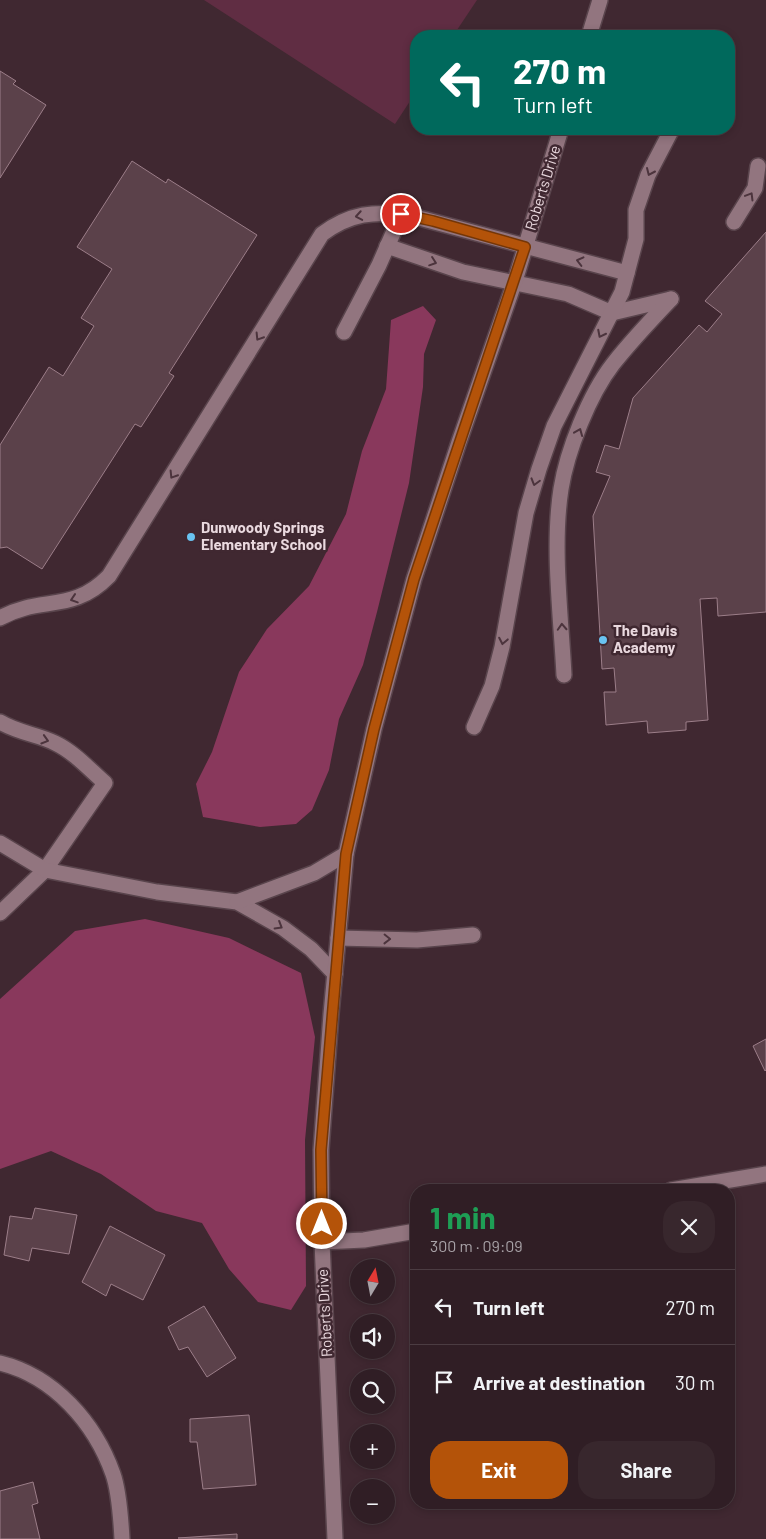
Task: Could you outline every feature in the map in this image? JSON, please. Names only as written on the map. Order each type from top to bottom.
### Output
[{"type":"street","points":[[591,30],[600,0]]},
{"type":"street","name":"Roberts Drive","points":[[335,1539],[322,1242],[321,1150],[346,854],[374,729],[414,579],[515,281],[559,135]]},
{"type":"street","points":[[474,726],[495,676],[526,513],[539,469],[554,426],[622,292],[636,239],[636,210],[648,175],[669,135]]},
{"type":"street","points":[[734,222],[755,188],[758,166]]},
{"type":"street","points":[[0,618],[22,608],[77,599],[98,588],[109,576],[322,234],[347,218],[384,213],[401,214],[627,273]]},
{"type":"street","points":[[344,332],[401,214]]},
{"type":"street","points":[[387,246],[463,272],[515,281],[568,294],[612,313],[671,300],[638,333],[611,366],[596,392],[570,454],[561,489],[558,520],[564,675]]},
{"type":"street","points":[[0,722],[24,734],[54,742],[66,749],[105,783],[46,870],[0,913]]},
{"type":"street","points":[[0,843],[46,870],[158,892],[237,902],[283,928],[311,949],[335,974]]},
{"type":"street","points":[[237,902],[314,873],[346,854]]},
{"type":"street","points":[[338,938],[417,940],[473,935]]},
{"type":"street","points":[[706,1184],[766,1174]]},
{"type":"street","points":[[322,1242],[364,1240],[410,1232]]},
{"type":"street","points":[[0,1363],[16,1367],[47,1384],[73,1405],[96,1438],[113,1475],[122,1539]]},
{"type":"shaded area","points":[[204,0],[477,0],[457,30],[410,30],[410,101],[395,124]]},
{"type":"shaded area","points":[[423,306],[436,320],[424,354],[423,387],[409,483],[363,665],[339,719],[329,770],[312,810],[296,824],[260,827],[203,817],[196,784],[212,752],[239,672],[267,629],[309,586],[346,514],[362,451],[386,389],[391,320]]},
{"type":"shaded area","points":[[145,919],[229,938],[301,973],[315,1037],[305,1140],[306,1286],[291,1310],[258,1302],[229,1269],[202,1223],[156,1211],[101,1174],[51,1151],[0,1169],[0,999],[75,931]]},
{"type":"building","points":[[0,71],[16,81],[13,84],[46,105],[0,178]]},
{"type":"building","points":[[132,161],[166,183],[168,179],[257,235],[169,373],[174,376],[141,427],[135,424],[42,569],[7,547],[0,548],[0,445],[49,367],[63,376],[94,326],[81,318],[112,269],[77,247]]},
{"type":"building","points":[[766,232],[766,612],[718,616],[717,598],[700,599],[708,720],[686,722],[686,730],[648,733],[647,721],[606,725],[604,692],[616,692],[614,668],[602,669],[593,516],[610,476],[596,472],[605,445],[619,449],[633,398],[699,325],[707,332],[722,314],[705,301]]},
{"type":"building","points":[[766,1039],[766,1070],[765,1071],[753,1046]]},
{"type":"building","points":[[35,1208],[77,1215],[69,1254],[32,1248],[29,1261],[4,1255],[10,1216],[32,1219]]},
{"type":"building","points":[[110,1226],[165,1255],[143,1300],[111,1284],[106,1296],[82,1282]]},
{"type":"building","points":[[204,1306],[236,1358],[207,1377],[188,1347],[179,1350],[168,1327]]},
{"type":"building","points":[[249,1415],[256,1485],[203,1489],[197,1442],[190,1442],[190,1419]]},
{"type":"building","points":[[33,1482],[38,1503],[32,1505],[40,1539],[0,1539],[0,1491]]},
{"type":"building","points":[[237,1534],[237,1539],[178,1538]]},
{"type":"place","name":"Dunwoody Springs Elementary School","points":[[191,537]]},
{"type":"place","name":"The Davis Academy","points":[[603,640]]},
{"type":"route","points":[[322,1224],[321,1150],[346,854],[374,729],[414,579],[525,247],[401,214]]}]
